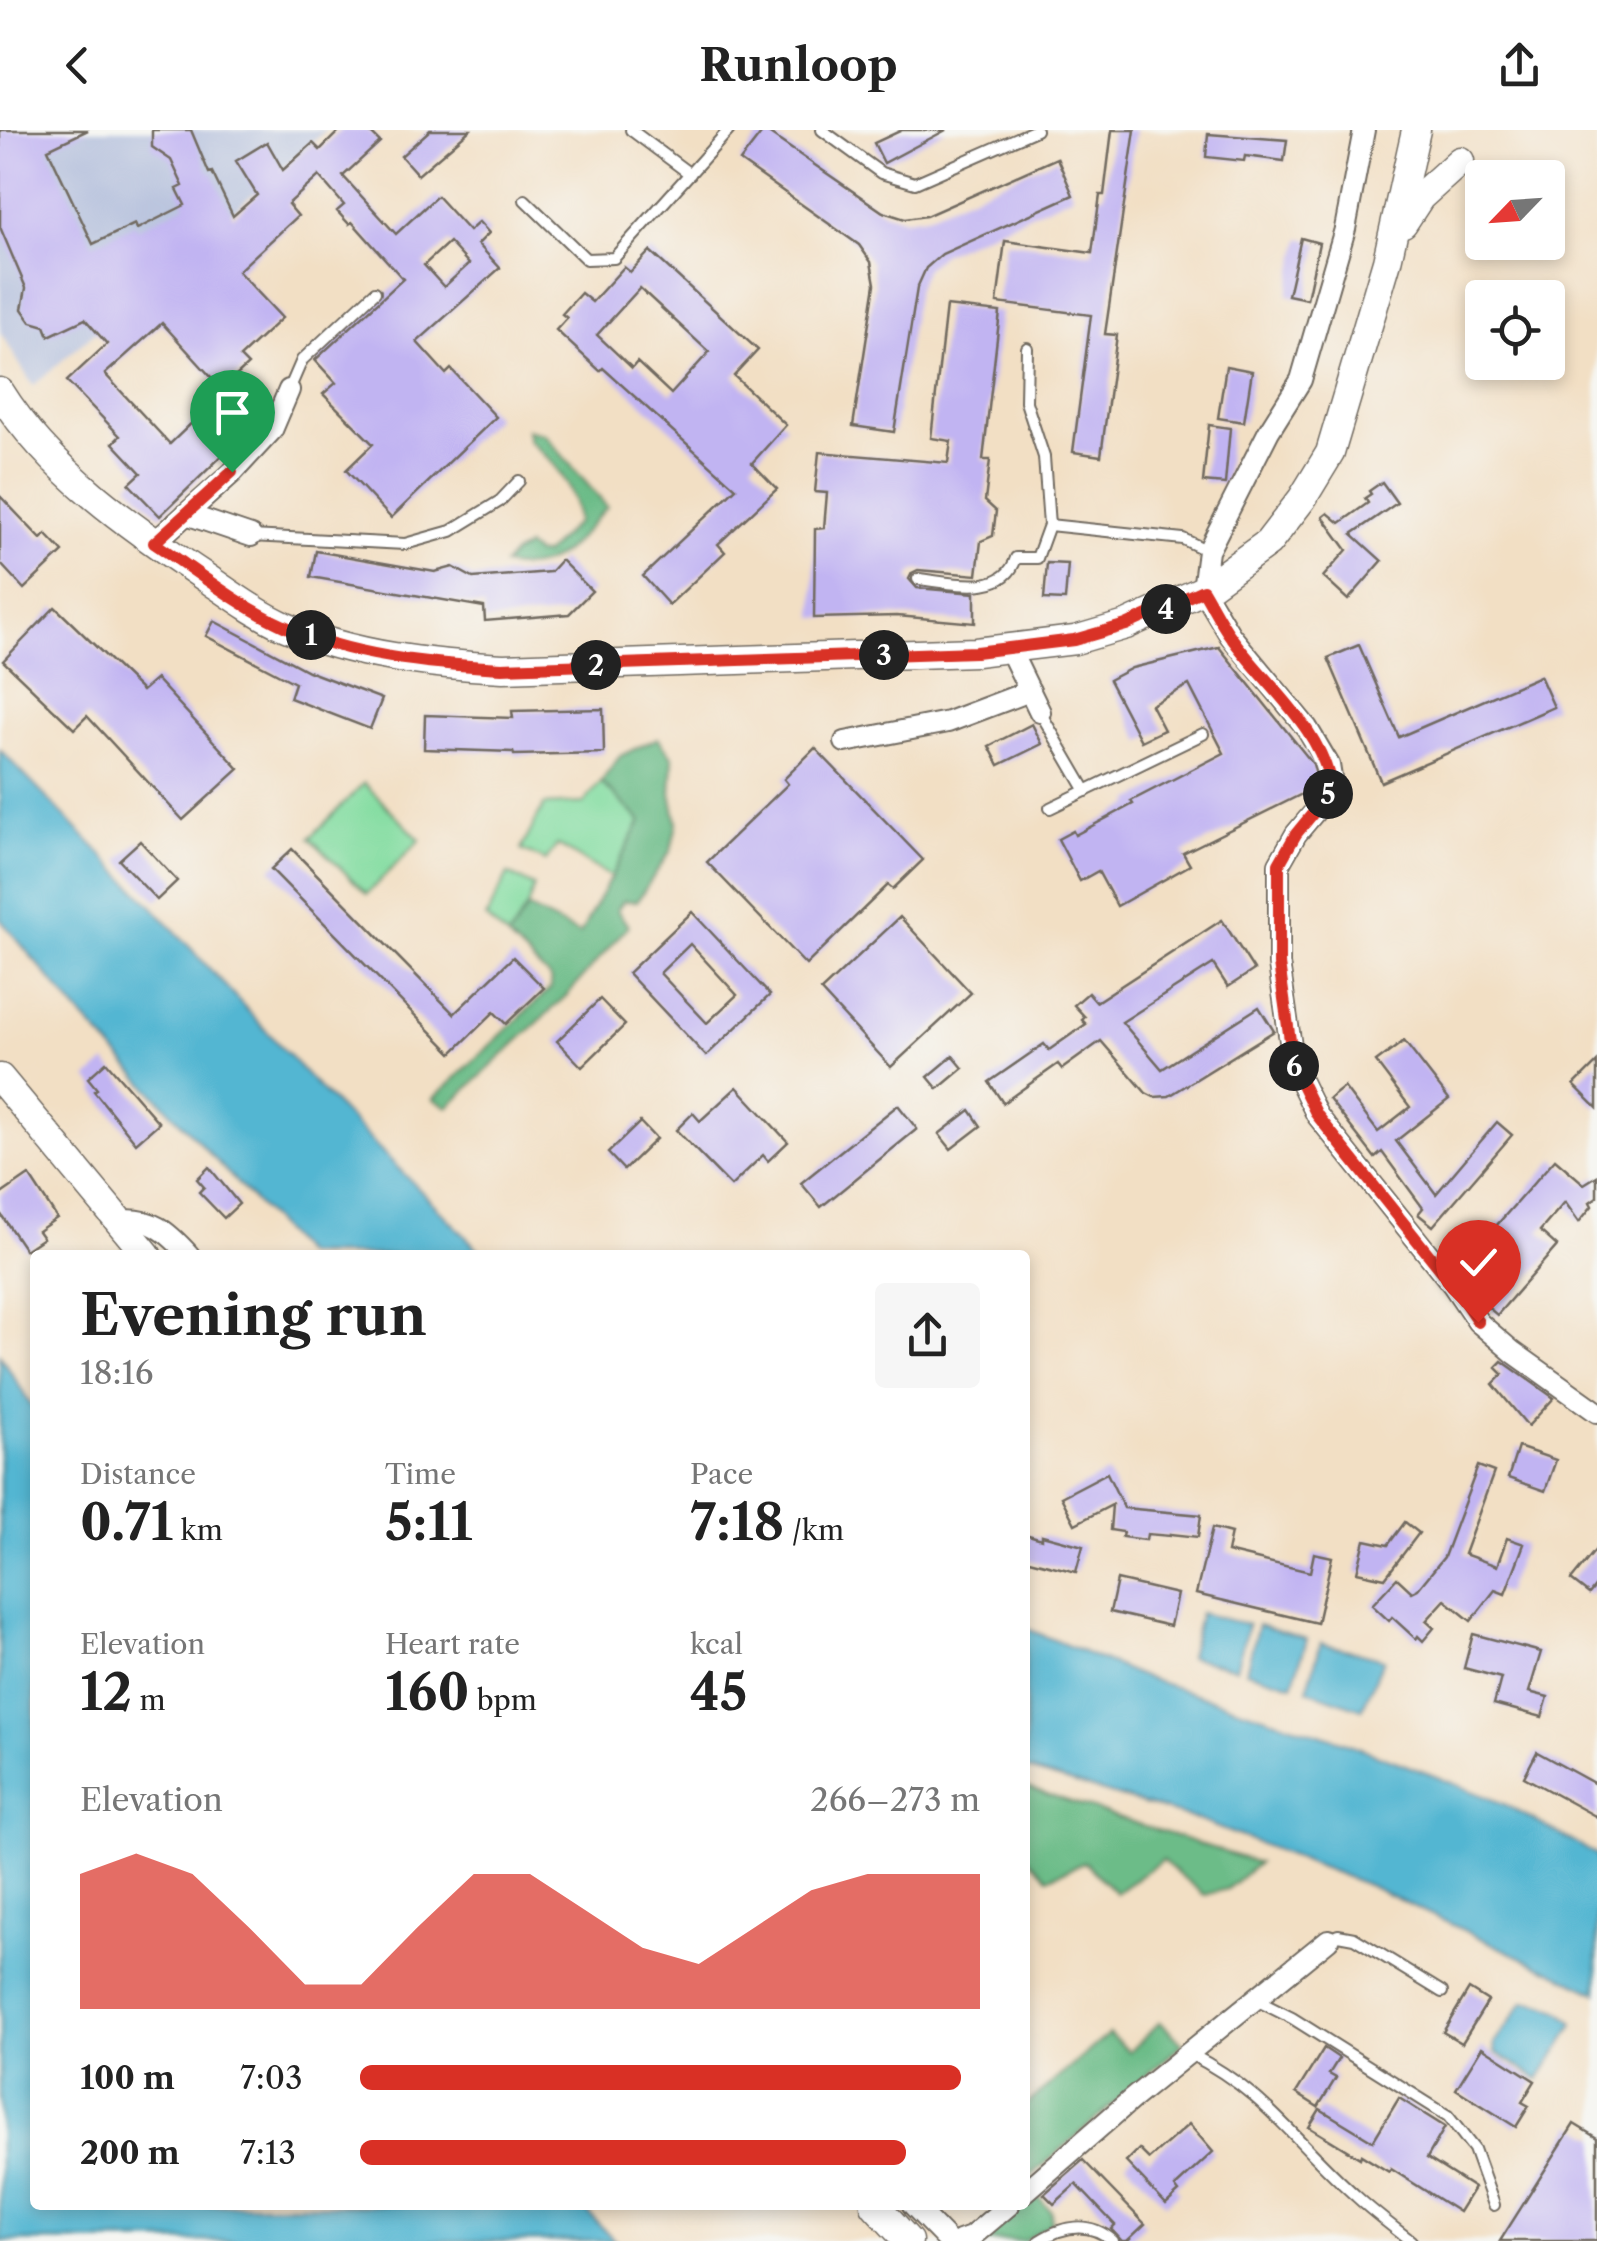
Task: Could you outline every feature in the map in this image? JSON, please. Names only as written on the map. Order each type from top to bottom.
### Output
[{"type":"main road","points":[[0,392],[58,464],[154,543],[285,626],[332,642],[429,664],[502,668],[976,652],[1074,640],[1126,625],[1203,590],[1268,543],[1302,499],[1330,453],[1387,261],[1416,130]]},
{"type":"main road","points":[[1387,261],[1420,196],[1460,161]]},
{"type":"main road","points":[[0,1078],[143,1250]]},
{"type":"main road","points":[[880,2210],[908,2241]]},
{"type":"street","points":[[1364,130],[1345,230],[1301,380],[1269,430],[1208,552],[1203,590],[1230,635],[1307,728],[1328,765],[1332,790],[1296,834],[1279,864],[1279,964],[1294,1068],[1317,1115],[1478,1322],[1597,1412]]},
{"type":"street","points":[[154,543],[272,430],[289,390]]},
{"type":"street","points":[[186,514],[252,536]]},
{"type":"street","points":[[1009,648],[1040,712]]},
{"type":"street","points":[[845,742],[948,722],[1030,691]]},
{"type":"street","points":[[119,1220],[140,1218],[184,1250]]},
{"type":"street","points":[[1030,2188],[1328,1940]]},
{"type":"street","points":[[918,2210],[948,2241]]},
{"type":"street","points":[[960,2241],[1003,2210]]},
{"type":"lane","points":[[631,130],[690,174]]},
{"type":"lane","points":[[525,200],[586,259],[614,258],[729,130]]},
{"type":"lane","points":[[822,130],[881,173],[915,183],[1036,130]]},
{"type":"lane","points":[[289,390],[302,360],[375,292]]},
{"type":"lane","points":[[918,579],[980,585],[1004,578],[1016,558],[1037,558],[1049,524],[1044,456],[1026,402],[1028,348]]},
{"type":"lane","points":[[252,536],[404,544],[451,531],[500,501],[519,481]]},
{"type":"lane","points":[[1049,524],[1183,540],[1208,552]]},
{"type":"lane","points":[[1040,712],[1086,790]]},
{"type":"lane","points":[[1050,808],[1203,734]]},
{"type":"lane","points":[[1328,1940],[1338,1935],[1354,1938],[1442,1992]]},
{"type":"lane","points":[[1255,2000],[1292,2018],[1448,2116],[1474,2150],[1494,2205]]},
{"type":"lane","points":[[1189,2053],[1250,2090],[1354,2195],[1411,2241]]},
{"type":"lane","points":[[1039,2241],[1068,2228],[1085,2226],[1114,2241]]},
{"type":"shaded area","points":[[0,130],[326,130],[33,386],[0,332]]},
{"type":"green space","points":[[527,430],[544,434],[607,507],[562,553],[537,565],[521,567],[503,565],[527,547],[536,554],[545,554],[577,522],[568,487],[555,466],[529,441]]},
{"type":"green space","points":[[658,738],[673,758],[671,793],[677,823],[671,850],[637,901],[623,901],[617,910],[628,926],[567,995],[448,1107],[433,1099],[551,988],[550,978],[508,938],[527,908],[580,934],[641,821],[601,782],[620,756]]},
{"type":"green space","points":[[601,782],[641,821],[613,878],[557,845],[546,861],[521,850],[544,805],[584,803]]},
{"type":"green space","points":[[364,783],[420,840],[367,894],[310,838]]},
{"type":"green space","points":[[508,874],[534,886],[527,908],[508,938],[486,918]]},
{"type":"green space","points":[[1030,1789],[1258,1863],[1227,1889],[1204,1895],[1162,1860],[1116,1893],[1085,1862],[1048,1878],[1030,1860]]},
{"type":"green space","points":[[1160,2022],[1183,2044],[1030,2177],[1030,2102],[1109,2034],[1130,2052]]},
{"type":"green space","points":[[1035,2193],[1051,2211],[1051,2223],[1024,2241],[977,2241],[1011,2210],[1030,2210],[1030,2196]]},
{"type":"water","points":[[0,750],[154,908],[316,1085],[479,1250],[299,1250],[78,1012],[0,919]]},
{"type":"water","points":[[0,1355],[30,1403],[30,2210],[586,2210],[615,2241],[0,2241]]},
{"type":"water","points":[[1200,1613],[1248,1625],[1236,1668],[1189,1657]]},
{"type":"water","points":[[1258,1625],[1307,1639],[1293,1685],[1246,1671]]},
{"type":"water","points":[[1030,1630],[1143,1677],[1432,1775],[1506,1805],[1597,1855],[1597,1993],[1370,1886],[1195,1819],[1030,1770]]},
{"type":"water","points":[[1321,1643],[1384,1659],[1362,1709],[1307,1690]]},
{"type":"water","points":[[1524,2002],[1552,2008],[1574,2025],[1539,2079],[1495,2052],[1494,2044]]},
{"type":"building","points":[[0,130],[88,130],[48,149],[93,244],[135,224],[137,229],[185,205],[177,189],[183,186],[171,160],[152,147],[152,130],[191,130],[233,216],[257,195],[236,161],[267,142],[283,170],[313,143],[320,150],[340,130],[368,130],[380,142],[343,176],[396,234],[437,196],[469,231],[479,222],[489,233],[478,244],[500,268],[417,342],[446,374],[451,369],[496,417],[391,518],[346,470],[373,444],[323,394],[336,383],[315,360],[403,279],[352,222],[349,224],[337,211],[344,205],[319,176],[288,204],[298,216],[238,271],[282,318],[240,357],[248,365],[222,389],[162,323],[105,374],[170,444],[201,414],[232,446],[160,516],[129,484],[141,473],[113,443],[120,436],[67,381],[107,344],[85,319],[49,336],[45,326],[31,322],[22,309],[26,288],[0,227]],"holes":[[[449,242],[469,264],[444,287],[424,265]]]},
{"type":"building","points":[[430,130],[470,130],[418,175],[401,156]]},
{"type":"building","points":[[764,130],[883,212],[905,219],[926,216],[1057,158],[1073,195],[942,254],[926,268],[917,288],[894,432],[853,426],[875,284],[871,262],[859,245],[740,161]]},
{"type":"building","points":[[902,130],[946,130],[884,163],[874,143]]},
{"type":"building","points":[[1112,130],[1135,130],[1105,334],[1117,335],[1101,456],[1073,452],[1091,315],[997,303],[1005,241],[1092,253]]},
{"type":"building","points":[[1208,134],[1287,140],[1284,161],[1206,157]]},
{"type":"building","points":[[1301,238],[1319,243],[1307,299],[1288,295]]},
{"type":"building","points":[[650,251],[758,350],[734,376],[786,425],[752,463],[777,489],[718,544],[725,552],[669,605],[643,576],[736,488],[556,330],[567,318],[562,314],[581,293],[592,302],[624,267],[630,272]],"holes":[[[640,288],[709,352],[671,394],[637,362],[632,368],[597,335]]]},
{"type":"building","points":[[946,306],[1000,312],[983,460],[990,460],[985,501],[996,511],[993,536],[981,541],[977,575],[918,570],[909,579],[917,588],[975,593],[975,623],[897,616],[814,618],[815,529],[824,528],[827,493],[815,492],[819,452],[948,463],[951,441],[931,438]]},
{"type":"building","points":[[1226,366],[1252,371],[1244,422],[1218,418]]},
{"type":"building","points":[[1209,425],[1230,428],[1225,484],[1203,482]]},
{"type":"building","points":[[1382,482],[1397,503],[1352,534],[1382,561],[1348,600],[1323,577],[1347,550],[1323,517],[1328,513],[1340,523],[1368,503],[1365,498],[1371,494],[1369,491]]},
{"type":"building","points":[[0,496],[41,539],[46,534],[63,552],[24,589],[0,563]]},
{"type":"building","points":[[316,551],[435,572],[453,567],[473,578],[550,572],[561,560],[592,591],[569,614],[485,621],[484,607],[311,577]]},
{"type":"building","points":[[1047,563],[1068,564],[1065,600],[1044,599]]},
{"type":"building","points":[[55,607],[142,691],[156,679],[239,769],[183,820],[87,716],[74,729],[3,661]]},
{"type":"building","points":[[214,621],[308,671],[382,699],[370,729],[290,698],[295,683],[206,636]]},
{"type":"building","points":[[1359,645],[1399,737],[1540,676],[1554,707],[1381,782],[1328,658]]},
{"type":"building","points":[[1219,647],[1313,764],[1318,783],[1183,853],[1190,865],[1117,906],[1098,871],[1080,881],[1058,839],[1073,831],[1075,835],[1224,753],[1189,685],[1151,705],[1164,730],[1141,741],[1109,680],[1132,668]]},
{"type":"building","points":[[603,709],[604,753],[514,755],[424,749],[425,715],[513,718],[512,711]]},
{"type":"building","points":[[1032,724],[1042,744],[999,765],[989,746]]},
{"type":"building","points":[[815,748],[923,860],[893,889],[888,885],[806,965],[707,862],[788,784],[784,779]]},
{"type":"building","points":[[140,841],[177,881],[157,900],[119,860]]},
{"type":"building","points":[[292,849],[454,1014],[513,957],[544,988],[506,1024],[494,1012],[452,1053],[271,869]]},
{"type":"building","points":[[692,912],[770,995],[706,1056],[628,973]],"holes":[[[690,944],[737,995],[707,1023],[660,973]]]},
{"type":"building","points":[[900,917],[971,993],[891,1067],[821,991]]},
{"type":"building","points":[[1222,920],[1254,970],[1228,987],[1213,964],[1122,1022],[1162,1069],[1259,1007],[1274,1031],[1169,1096],[1146,1093],[1101,1041],[1062,1069],[1058,1064],[1003,1103],[989,1082],[1044,1044],[1049,1050],[1086,1024],[1074,1005],[1088,993],[1096,1002]]},
{"type":"building","points":[[600,999],[625,1025],[582,1067],[557,1041]]},
{"type":"building","points":[[1404,1041],[1449,1099],[1396,1141],[1436,1194],[1497,1122],[1512,1135],[1433,1226],[1418,1214],[1423,1208],[1382,1152],[1375,1158],[1329,1099],[1344,1087],[1378,1132],[1410,1107],[1376,1062]]},
{"type":"building","points":[[953,1056],[963,1068],[938,1089],[928,1077]]},
{"type":"building","points":[[106,1062],[159,1123],[136,1143],[88,1078]]},
{"type":"building","points":[[1597,1062],[1597,1108],[1574,1085]]},
{"type":"building","points":[[737,1087],[788,1142],[768,1161],[763,1155],[731,1186],[676,1130],[693,1113],[700,1121]]},
{"type":"building","points":[[898,1105],[917,1129],[821,1207],[801,1183]]},
{"type":"building","points":[[970,1110],[981,1126],[951,1149],[939,1134]]},
{"type":"building","points":[[640,1122],[656,1139],[624,1170],[608,1153]]},
{"type":"building","points":[[1555,1159],[1584,1184],[1597,1176],[1597,1197],[1579,1222],[1565,1202],[1540,1231],[1557,1246],[1497,1315],[1483,1303],[1490,1296],[1459,1268]]},
{"type":"building","points":[[209,1167],[239,1204],[224,1218],[199,1192],[204,1187],[197,1179]]},
{"type":"building","points":[[29,1175],[57,1218],[38,1231],[43,1238],[25,1250],[0,1213],[0,1195]]},
{"type":"building","points":[[1502,1361],[1554,1398],[1528,1426],[1493,1384],[1503,1374],[1496,1367]]},
{"type":"building","points":[[1518,1447],[1556,1460],[1545,1491],[1508,1478]]},
{"type":"building","points":[[1478,1466],[1494,1472],[1464,1554],[1497,1566],[1507,1538],[1524,1544],[1505,1594],[1495,1590],[1471,1621],[1445,1600],[1426,1621],[1434,1628],[1423,1641],[1418,1636],[1416,1639],[1372,1605],[1397,1578],[1412,1592],[1418,1589],[1444,1557]]},
{"type":"building","points":[[1107,1473],[1124,1508],[1201,1515],[1198,1537],[1122,1537],[1123,1532],[1110,1530],[1112,1505],[1075,1524],[1061,1497]]},
{"type":"building","points":[[1405,1522],[1419,1533],[1385,1578],[1357,1572],[1365,1540],[1388,1545]]},
{"type":"building","points":[[1212,1528],[1231,1533],[1227,1552],[1310,1572],[1314,1553],[1332,1557],[1317,1623],[1196,1594]]},
{"type":"building","points":[[1030,1535],[1083,1546],[1076,1572],[1030,1560]]},
{"type":"building","points":[[1597,1548],[1597,1584],[1589,1594],[1571,1580]]},
{"type":"building","points":[[1117,1580],[1177,1594],[1170,1626],[1110,1612]]},
{"type":"building","points":[[1473,1634],[1541,1652],[1529,1692],[1548,1697],[1542,1717],[1494,1704],[1501,1678],[1464,1668]]},
{"type":"building","points":[[1537,1752],[1597,1785],[1597,1817],[1524,1777]]},
{"type":"building","points":[[1469,1989],[1488,2001],[1462,2043],[1443,2032]]},
{"type":"building","points":[[1482,2047],[1535,2081],[1522,2102],[1529,2106],[1516,2127],[1456,2089]]},
{"type":"building","points":[[1324,2048],[1339,2058],[1329,2074],[1336,2078],[1318,2107],[1296,2093]]},
{"type":"building","points":[[1399,2098],[1445,2127],[1427,2158],[1474,2188],[1459,2212],[1391,2169],[1389,2172],[1361,2155],[1360,2158],[1309,2127],[1320,2109],[1373,2141]]},
{"type":"building","points":[[1189,2124],[1213,2152],[1175,2187],[1179,2192],[1166,2204],[1126,2162],[1139,2149],[1149,2159]]},
{"type":"building","points":[[1574,2124],[1597,2138],[1597,2241],[1500,2241]]},
{"type":"building","points":[[1083,2160],[1145,2224],[1127,2241],[1111,2229],[1115,2225],[1076,2184],[1054,2204],[1044,2194]]},
{"type":"route","points":[[232,472],[154,543],[285,626],[332,642],[429,664],[502,668],[976,652],[1074,640],[1126,625],[1203,590],[1230,635],[1307,728],[1328,765],[1332,790],[1296,834],[1279,864],[1279,964],[1294,1068],[1317,1115],[1478,1322]]}]
